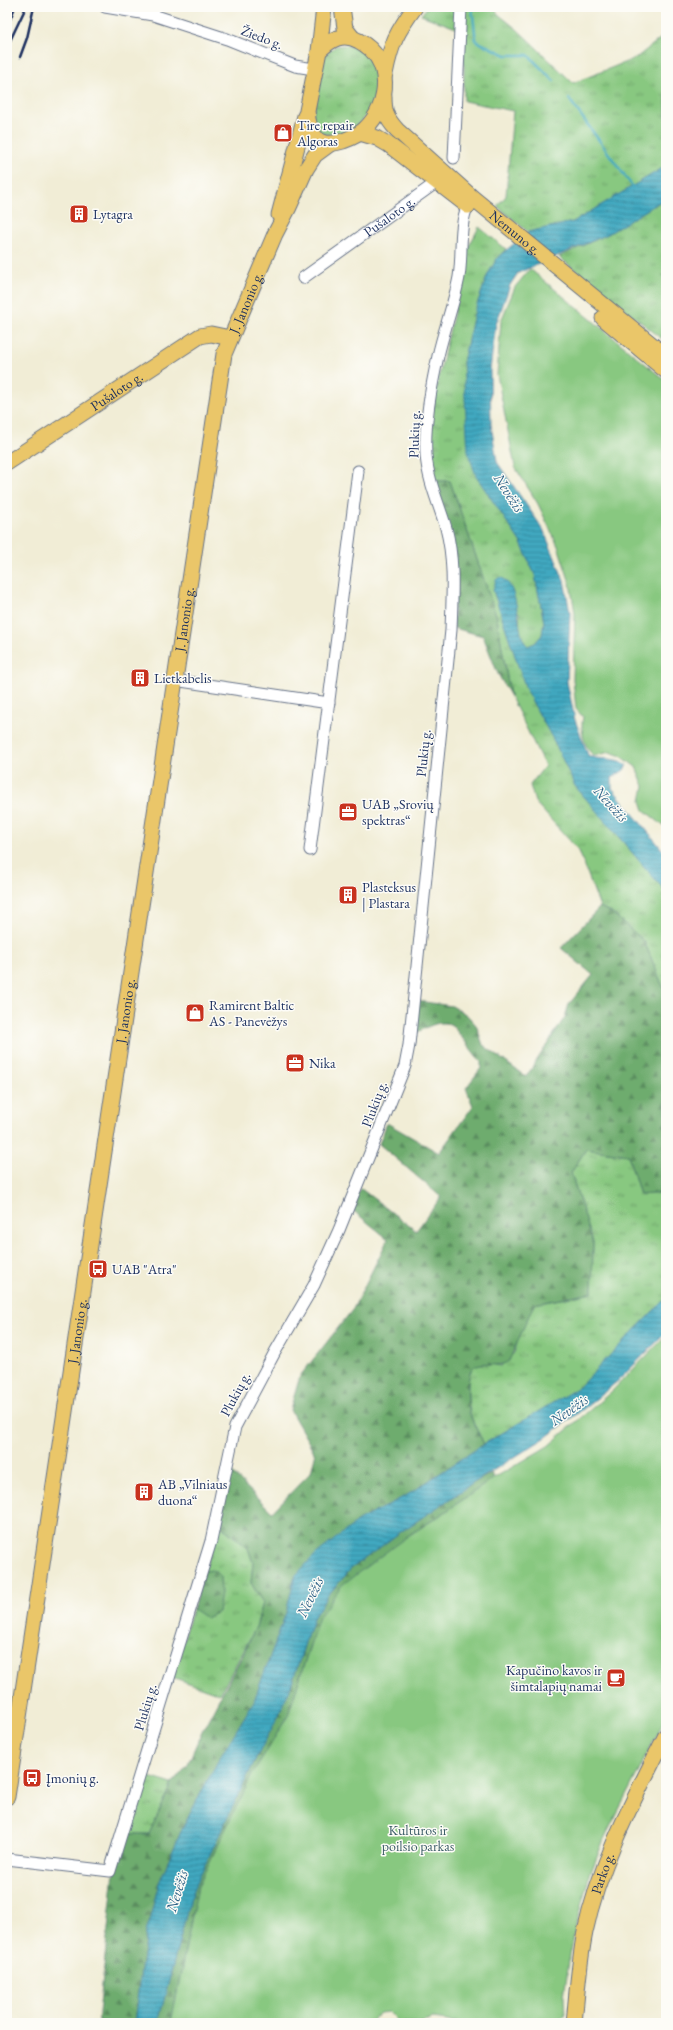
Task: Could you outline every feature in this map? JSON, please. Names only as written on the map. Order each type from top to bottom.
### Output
[{"type":"main road","points":[[324,7],[319,51],[314,69],[307,111],[309,128],[313,135],[319,140],[330,144],[345,140],[360,133],[374,118],[384,96],[385,74],[389,51],[396,33]]},
{"type":"main road","points":[[342,7],[345,28],[352,37]]},
{"type":"main road","points":[[369,46],[383,44],[396,33],[415,7]]},
{"type":"main road","points":[[319,51],[335,39],[346,36],[352,37],[369,46],[378,58],[385,74]]},
{"type":"main road","name":"Nemuno g.","points":[[384,96],[384,111],[386,118],[470,202],[621,326],[666,371]]},
{"type":"main road","name":"J. Janonio g.","points":[[275,234],[281,204],[307,111]]},
{"type":"main road","name":"Nemuno g.","points":[[360,133],[378,138],[437,182],[470,202]]},
{"type":"main road","name":"J. Janonio g.","points":[[7,1798],[222,366],[230,338],[275,234],[306,169],[315,155],[330,144]]},
{"type":"main road","name":"Nemuno g.","points":[[621,326],[666,356]]},
{"type":"main road","name":"Pušaloto g.","points":[[7,463],[200,336],[211,334],[230,338]]},
{"type":"main road","name":"Parko g.","points":[[574,2023],[585,1933],[602,1876],[628,1813],[666,1735]]},
{"type":"street","name":"Žiedo g.","points":[[106,7],[153,15],[227,39],[295,66],[314,69]]},
{"type":"street","points":[[454,158],[461,7]]},
{"type":"street","name":"Pušaloto g.","points":[[303,278],[437,182]]},
{"type":"street","name":"Plukių g.","points":[[7,1859],[110,1871],[211,1541],[235,1426],[317,1278],[339,1230],[405,1066],[409,1045],[423,914],[450,630],[453,566],[446,529],[430,480],[426,456],[426,434],[438,356],[459,276],[464,216],[470,202]]},
{"type":"street","points":[[310,850],[358,471]]},
{"type":"street","points":[[174,680],[329,703]]},
{"type":"green space","points":[[427,7],[494,7],[498,14],[518,30],[573,83],[636,58],[666,34],[666,166],[573,222],[528,232],[497,206],[506,196],[513,111],[464,101],[464,31],[421,15]]},
{"type":"green space","points":[[343,45],[361,51],[372,64],[376,80],[374,98],[367,114],[355,127],[339,134],[320,133],[312,119],[325,54],[336,46]]},
{"type":"green space","points":[[666,198],[666,342],[559,257],[608,234]]},
{"type":"green space","points":[[479,227],[506,249],[498,257],[488,274],[475,310],[463,362],[476,476],[521,543],[535,575],[544,622],[542,635],[535,643],[528,646],[525,643],[520,631],[519,613],[493,590],[527,692],[555,743],[575,786],[666,892],[666,994],[644,941],[612,913],[600,907],[579,851],[535,802],[530,785],[545,766],[510,695],[497,618],[450,481],[433,481],[429,454],[435,393],[463,274],[467,250]]},
{"type":"green space","points":[[530,269],[666,381],[666,828],[644,810],[641,801],[644,786],[636,767],[621,756],[610,752],[594,756],[585,743],[582,727],[583,717],[576,709],[573,679],[575,613],[570,583],[558,546],[538,504],[515,467],[497,375],[501,321],[515,287]]},
{"type":"green space","points":[[433,481],[450,481],[497,618],[510,695],[498,674],[483,636],[454,628],[454,565]]},
{"type":"green space","points":[[600,907],[612,913],[644,941],[666,994],[666,1137],[662,1193],[640,1195],[628,1155],[586,1149],[571,1173],[593,1242],[592,1293],[534,1304],[509,1361],[500,1365],[481,1364],[473,1368],[468,1380],[468,1405],[472,1420],[484,1444],[409,1494],[358,1521],[295,1576],[286,1613],[254,1701],[218,1761],[183,1827],[159,1883],[146,1933],[134,2023],[98,2023],[114,1872],[125,1834],[149,1834],[172,1784],[187,1766],[202,1731],[242,1656],[256,1627],[263,1603],[251,1583],[253,1563],[248,1548],[219,1524],[229,1470],[272,1512],[311,1472],[315,1456],[313,1450],[290,1410],[300,1376],[353,1309],[388,1239],[351,1209],[360,1188],[416,1231],[441,1197],[379,1144],[387,1123],[439,1153],[473,1106],[466,1088],[481,1068],[481,1062],[452,1025],[447,1023],[437,1024],[415,1033],[418,1001],[452,1006],[467,1015],[476,1025],[483,1045],[526,1077],[565,1017],[569,1004],[593,975],[561,948]]},
{"type":"green space","points":[[666,1137],[666,1298],[579,1387],[484,1444],[470,1411],[468,1382],[471,1369],[480,1364],[501,1366],[514,1353],[520,1334],[534,1304],[592,1293],[593,1242],[571,1173],[586,1149],[628,1155],[640,1195],[662,1193]]},
{"type":"green space","name":"Kultūros ir poilsio parkas","points":[[666,1336],[666,1717],[604,1839],[588,1880],[576,1925],[569,1961],[564,1997],[565,2016],[553,2023],[462,2023],[433,2019],[420,2023],[399,2023],[388,2012],[380,2013],[369,2023],[171,2023],[198,1886],[253,1773],[288,1716],[319,1617],[342,1585],[405,1538],[494,1478],[548,1446],[612,1391]]},
{"type":"green space","points":[[492,1473],[494,1478],[405,1538],[310,1645],[288,1716],[253,1773],[198,1886],[171,2023],[158,2023],[190,1900],[200,1875],[258,1754],[278,1717],[292,1683],[313,1618],[327,1596],[352,1568],[399,1533],[475,1482]]},
{"type":"green space","points":[[219,1524],[248,1548],[253,1563],[251,1583],[263,1603],[256,1627],[220,1694],[172,1677]]},
{"type":"green space","points":[[212,1570],[220,1575],[221,1593],[218,1612],[206,1618],[193,1609],[204,1571]]},
{"type":"green space","points":[[143,1775],[172,1784],[149,1834],[125,1834]]},
{"type":"water","name":"Nevėžis","points":[[666,166],[666,198],[608,234],[518,273],[510,285],[496,324],[490,370],[491,424],[497,462],[543,529],[564,580],[570,613],[567,682],[575,720],[588,755],[596,758],[617,760],[627,765],[624,770],[612,778],[612,788],[666,854],[666,892],[575,786],[555,743],[527,692],[493,590],[496,580],[500,577],[507,582],[512,590],[521,633],[528,646],[535,643],[542,635],[544,622],[535,575],[521,543],[476,476],[468,452],[463,362],[475,310],[488,274],[498,257],[528,232],[573,222]]},
{"type":"water","name":"Nevėžis","points":[[666,1298],[666,1333],[619,1380],[545,1438],[475,1482],[399,1533],[352,1568],[327,1596],[313,1618],[292,1683],[278,1717],[258,1754],[200,1875],[190,1900],[158,2023],[134,2023],[146,1933],[159,1883],[183,1827],[218,1761],[254,1701],[286,1613],[295,1576],[315,1555],[358,1521],[409,1494],[484,1444],[579,1387]]},
{"type":"waterway","points":[[472,7],[476,41],[506,55],[528,55],[554,81]]},
{"type":"waterway","points":[[569,99],[633,187]]},
{"type":"railway","points":[[7,27],[15,7]]},
{"type":"railway","points":[[7,47],[26,7]]},
{"type":"railway","points":[[20,57],[27,38],[34,7]]},
{"type":"place","name":"Tire repair Algoras","points":[[283,133]]},
{"type":"place","name":"Lytagra","points":[[79,214]]},
{"type":"place","name":"Lietkabelis","points":[[140,678]]},
{"type":"place","name":"UAB „Srovių spektras“","points":[[348,812]]},
{"type":"place","name":"Plasteksus | Plastara","points":[[348,895]]},
{"type":"place","name":"Ramirent Baltic AS - Panevėžys","points":[[195,1013]]},
{"type":"place","name":"Nika","points":[[295,1063]]},
{"type":"place","name":"UAB \"Atra\"","points":[[98,1269]]},
{"type":"place","name":"AB „Vilniaus duona“","points":[[144,1492]]},
{"type":"place","name":"Kapučino kavos ir šimtalapių namai","points":[[616,1678]]},
{"type":"place","name":"Įmonių g.","points":[[32,1778]]}]
